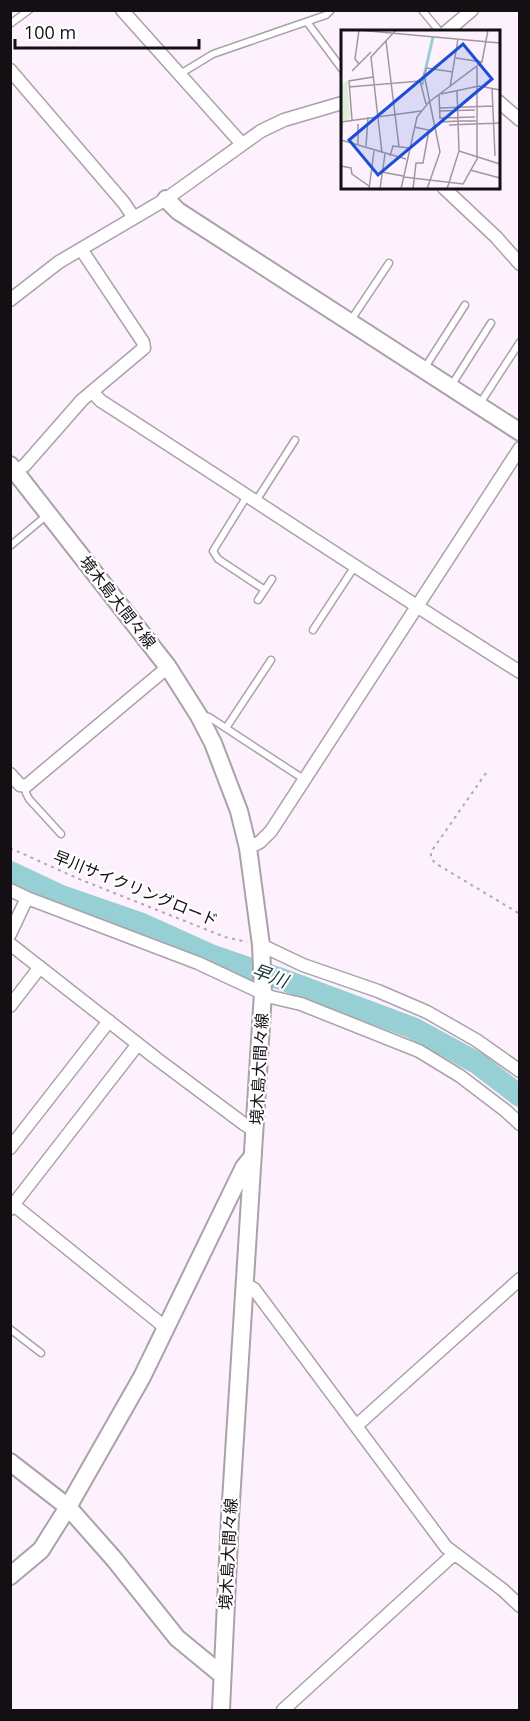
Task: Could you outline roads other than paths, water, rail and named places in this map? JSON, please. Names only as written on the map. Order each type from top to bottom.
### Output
[{"type":"main road","points":[[166,199],[178,211],[519,432]]},
{"type":"main road","name":"境木島大間々線","points":[[13,468],[168,668],[199,716],[226,775],[239,811],[248,848],[262,989],[221,1710]]},
{"type":"main road","points":[[10,1576],[41,1550],[68,1507],[142,1377],[244,1167],[254,1155]]},
{"type":"main road","points":[[10,1462],[68,1507],[114,1559],[177,1638],[222,1675]]},
{"type":"street","points":[[122,10],[243,144]]},
{"type":"street","points":[[448,30],[470,11]]},
{"type":"street","points":[[10,70],[117,194],[134,218]]},
{"type":"street","points":[[10,300],[59,262],[166,199],[273,124],[341,103]]},
{"type":"street","points":[[500,103],[519,120]]},
{"type":"street","points":[[445,189],[496,237],[519,264]]},
{"type":"street","points":[[13,468],[24,465],[82,400],[144,348],[144,342],[81,249]]},
{"type":"street","points":[[92,392],[101,401],[519,672]]},
{"type":"street","points":[[248,848],[260,842],[272,831],[519,448]]},
{"type":"street","points":[[10,774],[20,785],[26,786],[168,668]]},
{"type":"street","points":[[10,890],[262,989],[271,998],[301,1004],[419,1051],[460,1076],[506,1111],[519,1124]]},
{"type":"street","points":[[10,934],[27,898]]},
{"type":"street","points":[[10,944],[138,1044],[255,1131]]},
{"type":"street","points":[[259,946],[427,1012],[476,1040],[519,1071]]},
{"type":"street","points":[[10,1006],[40,967]]},
{"type":"street","points":[[10,1148],[109,1021]]},
{"type":"street","points":[[138,1044],[12,1205],[166,1328]]},
{"type":"street","points":[[356,1426],[519,1279]]},
{"type":"street","points":[[245,1284],[254,1289],[446,1547],[519,1606]]},
{"type":"street","points":[[283,1710],[454,1554]]},
{"type":"lane","points":[[10,24],[29,10]]},
{"type":"lane","points":[[180,74],[213,54],[326,15],[331,10]]},
{"type":"lane","points":[[422,10],[438,30]]},
{"type":"lane","points":[[307,22],[341,68]]},
{"type":"lane","points":[[349,322],[389,263]]},
{"type":"lane","points":[[423,369],[465,305]]},
{"type":"lane","points":[[450,386],[491,323]]},
{"type":"lane","points":[[478,405],[519,342]]},
{"type":"lane","points":[[265,590],[218,559],[213,551],[295,440]]},
{"type":"lane","points":[[10,546],[49,513]]},
{"type":"lane","points":[[313,630],[355,565]]},
{"type":"lane","points":[[258,600],[272,579]]},
{"type":"lane","points":[[226,728],[271,660]]},
{"type":"lane","points":[[199,716],[209,717],[305,780]]},
{"type":"lane","points":[[26,786],[29,799],[62,834]]},
{"type":"lane","points":[[10,1329],[41,1353]]},
{"type":"waterway","name":"早川","points":[[10,872],[61,896],[142,924],[213,956],[413,1028],[477,1063],[520,1096]]}]
